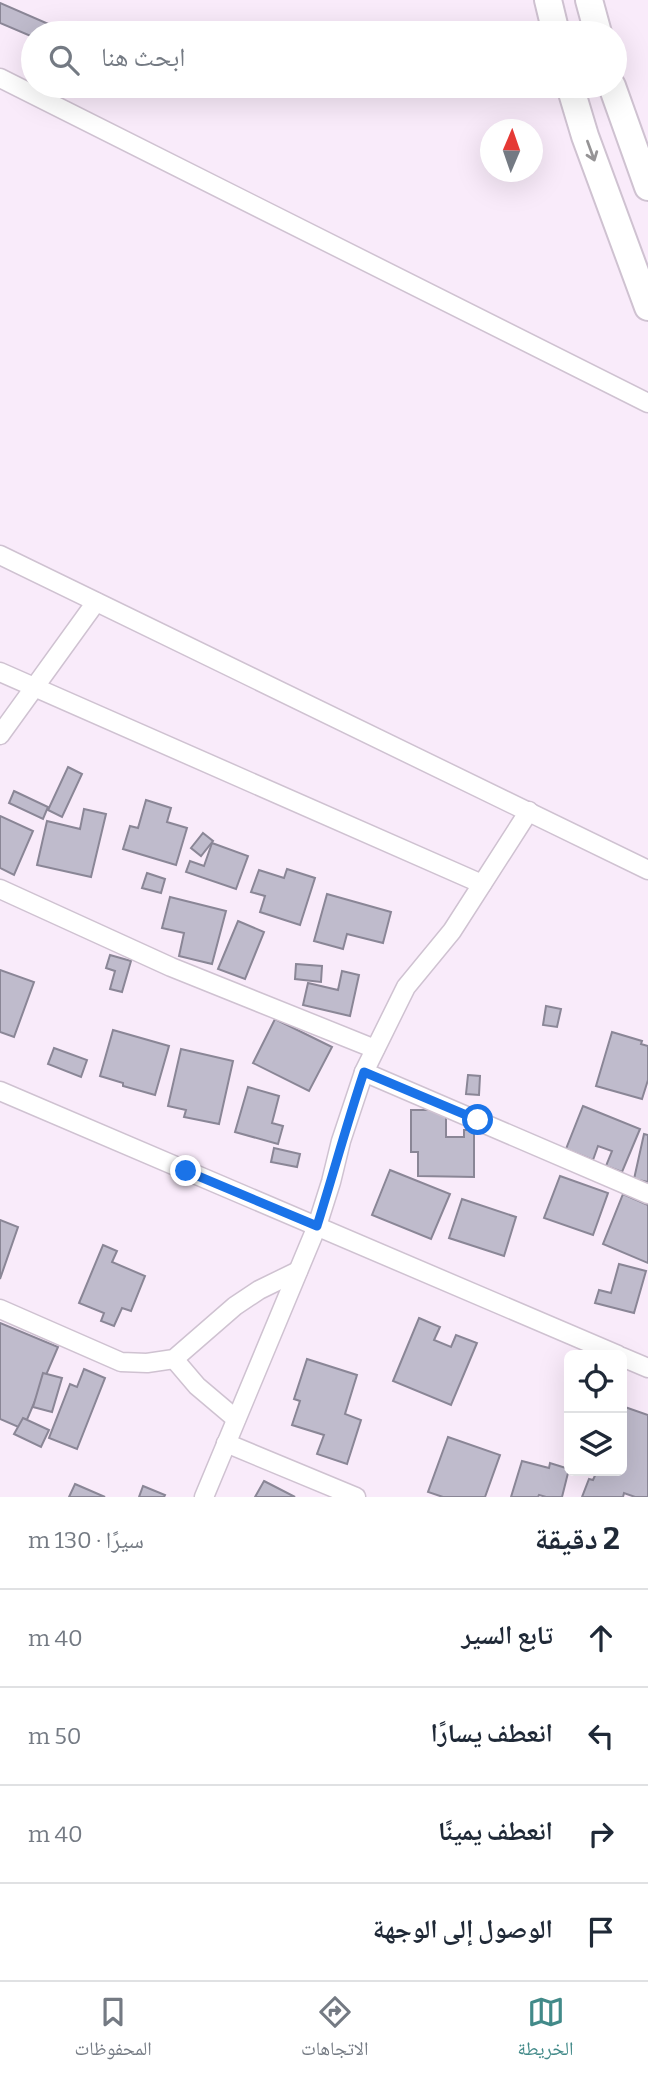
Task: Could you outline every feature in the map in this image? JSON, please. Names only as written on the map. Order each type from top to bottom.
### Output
[{"type":"main road","points":[[548,0],[553,21]]},
{"type":"main road","points":[[589,0],[595,21]]},
{"type":"main road","points":[[574,98],[648,307]]},
{"type":"main road","points":[[616,98],[648,187]]},
{"type":"street","points":[[0,78],[21,89]]},
{"type":"street","points":[[39,98],[648,403]]},
{"type":"street","points":[[0,555],[648,870]]},
{"type":"street","points":[[0,735],[96,602]]},
{"type":"street","points":[[0,672],[482,884]]},
{"type":"street","points":[[204,1497],[317,1226],[364,1072],[407,987],[452,931],[529,811]]},
{"type":"street","points":[[0,889],[171,967],[376,1049]]},
{"type":"street","points":[[364,1072],[648,1194]]},
{"type":"street","points":[[0,1091],[606,1350]]},
{"type":"street","points":[[0,1309],[121,1362],[147,1363],[174,1359],[235,1306],[259,1290],[298,1271]]},
{"type":"street","points":[[174,1359],[197,1386],[236,1419]]},
{"type":"street","points":[[627,1359],[648,1368]]},
{"type":"street","points":[[226,1443],[356,1497]]},
{"type":"building","points":[[0,3],[41,21],[21,21],[21,32],[0,23]]},
{"type":"building","points":[[68,767],[82,774],[62,817],[48,810]]},
{"type":"building","points":[[14,791],[48,807],[43,819],[9,803]]},
{"type":"building","points":[[146,800],[171,808],[167,822],[187,828],[176,865],[123,849],[130,826],[138,828]]},
{"type":"building","points":[[84,809],[106,814],[91,877],[37,865],[47,821],[80,829]]},
{"type":"building","points":[[0,816],[33,831],[14,875],[0,868]]},
{"type":"building","points":[[203,833],[213,841],[201,856],[191,848]]},
{"type":"building","points":[[212,843],[248,856],[236,889],[186,872],[190,861],[204,866]]},
{"type":"building","points":[[287,869],[315,878],[300,925],[260,912],[265,896],[251,892],[259,870],[284,878]]},
{"type":"building","points":[[147,873],[165,879],[161,893],[142,888]]},
{"type":"building","points":[[327,894],[391,912],[383,943],[347,934],[343,949],[314,941]]},
{"type":"building","points":[[170,897],[226,911],[212,964],[179,956],[184,933],[162,928]]},
{"type":"building","points":[[238,921],[264,932],[245,979],[218,969]]},
{"type":"building","points":[[110,955],[131,961],[122,992],[110,989],[115,971],[106,968]]},
{"type":"building","points":[[296,964],[322,966],[321,982],[295,979]]},
{"type":"building","points":[[0,970],[34,982],[14,1037],[0,1032]]},
{"type":"building","points":[[342,971],[359,975],[350,1016],[303,1005],[308,983],[338,990]]},
{"type":"building","points":[[546,1006],[561,1009],[557,1027],[543,1025]]},
{"type":"building","points":[[275,1019],[332,1047],[309,1091],[253,1063]]},
{"type":"building","points":[[113,1030],[169,1046],[155,1095],[100,1076]]},
{"type":"building","points":[[612,1032],[642,1041],[641,1044],[648,1046],[648,1080],[642,1099],[596,1086]]},
{"type":"building","points":[[54,1048],[87,1060],[81,1077],[48,1064]]},
{"type":"building","points":[[181,1049],[233,1061],[219,1124],[184,1117],[186,1110],[168,1106]]},
{"type":"building","points":[[468,1075],[480,1076],[479,1095],[466,1094]]},
{"type":"building","points":[[248,1087],[279,1096],[272,1123],[283,1126],[278,1144],[235,1132]]},
{"type":"building","points":[[583,1106],[640,1129],[622,1172],[606,1166],[612,1151],[598,1146],[593,1160],[566,1149]]},
{"type":"building","points":[[411,1110],[446,1110],[446,1137],[464,1137],[464,1130],[474,1130],[474,1177],[418,1176],[418,1152],[411,1152]]},
{"type":"building","points":[[644,1134],[648,1135],[648,1182],[634,1179]]},
{"type":"building","points":[[274,1148],[300,1154],[297,1167],[271,1162]]},
{"type":"building","points":[[390,1170],[450,1194],[431,1239],[372,1215]]},
{"type":"building","points":[[560,1176],[608,1193],[593,1235],[544,1218]]},
{"type":"building","points":[[623,1194],[648,1205],[648,1263],[603,1244]]},
{"type":"building","points":[[462,1199],[516,1217],[504,1256],[449,1238]]},
{"type":"building","points":[[0,1220],[18,1227],[0,1279]]},
{"type":"building","points":[[103,1245],[117,1251],[112,1262],[145,1276],[131,1311],[122,1308],[114,1326],[101,1321],[104,1313],[79,1303]]},
{"type":"building","points":[[619,1264],[646,1271],[634,1313],[595,1303],[599,1290],[611,1293]]},
{"type":"building","points":[[419,1318],[440,1327],[434,1340],[451,1347],[456,1335],[477,1343],[451,1405],[393,1381]]},
{"type":"building","points":[[0,1323],[58,1347],[23,1429],[0,1419]]},
{"type":"building","points":[[307,1359],[357,1375],[345,1414],[361,1420],[347,1464],[317,1454],[324,1435],[292,1425],[300,1401],[294,1399]]},
{"type":"building","points":[[84,1369],[105,1378],[77,1449],[49,1438],[70,1384],[77,1387]]},
{"type":"building","points":[[43,1373],[62,1378],[52,1412],[33,1407]]},
{"type":"building","points":[[627,1408],[648,1415],[648,1497],[635,1497],[624,1493],[623,1497],[582,1497],[589,1479],[593,1480],[595,1476],[627,1476]]},
{"type":"building","points":[[23,1418],[49,1430],[41,1447],[14,1434]]},
{"type":"building","points":[[448,1437],[500,1455],[485,1497],[443,1497],[428,1492]]},
{"type":"building","points":[[522,1461],[549,1468],[550,1463],[564,1467],[564,1476],[567,1476],[562,1497],[511,1497]]},
{"type":"building","points":[[264,1481],[295,1497],[255,1497]]},
{"type":"building","points":[[75,1484],[105,1497],[69,1497]]},
{"type":"building","points":[[143,1486],[165,1495],[139,1497]]},
{"type":"route","points":[[186,1171],[317,1226],[364,1072],[478,1120]]}]
